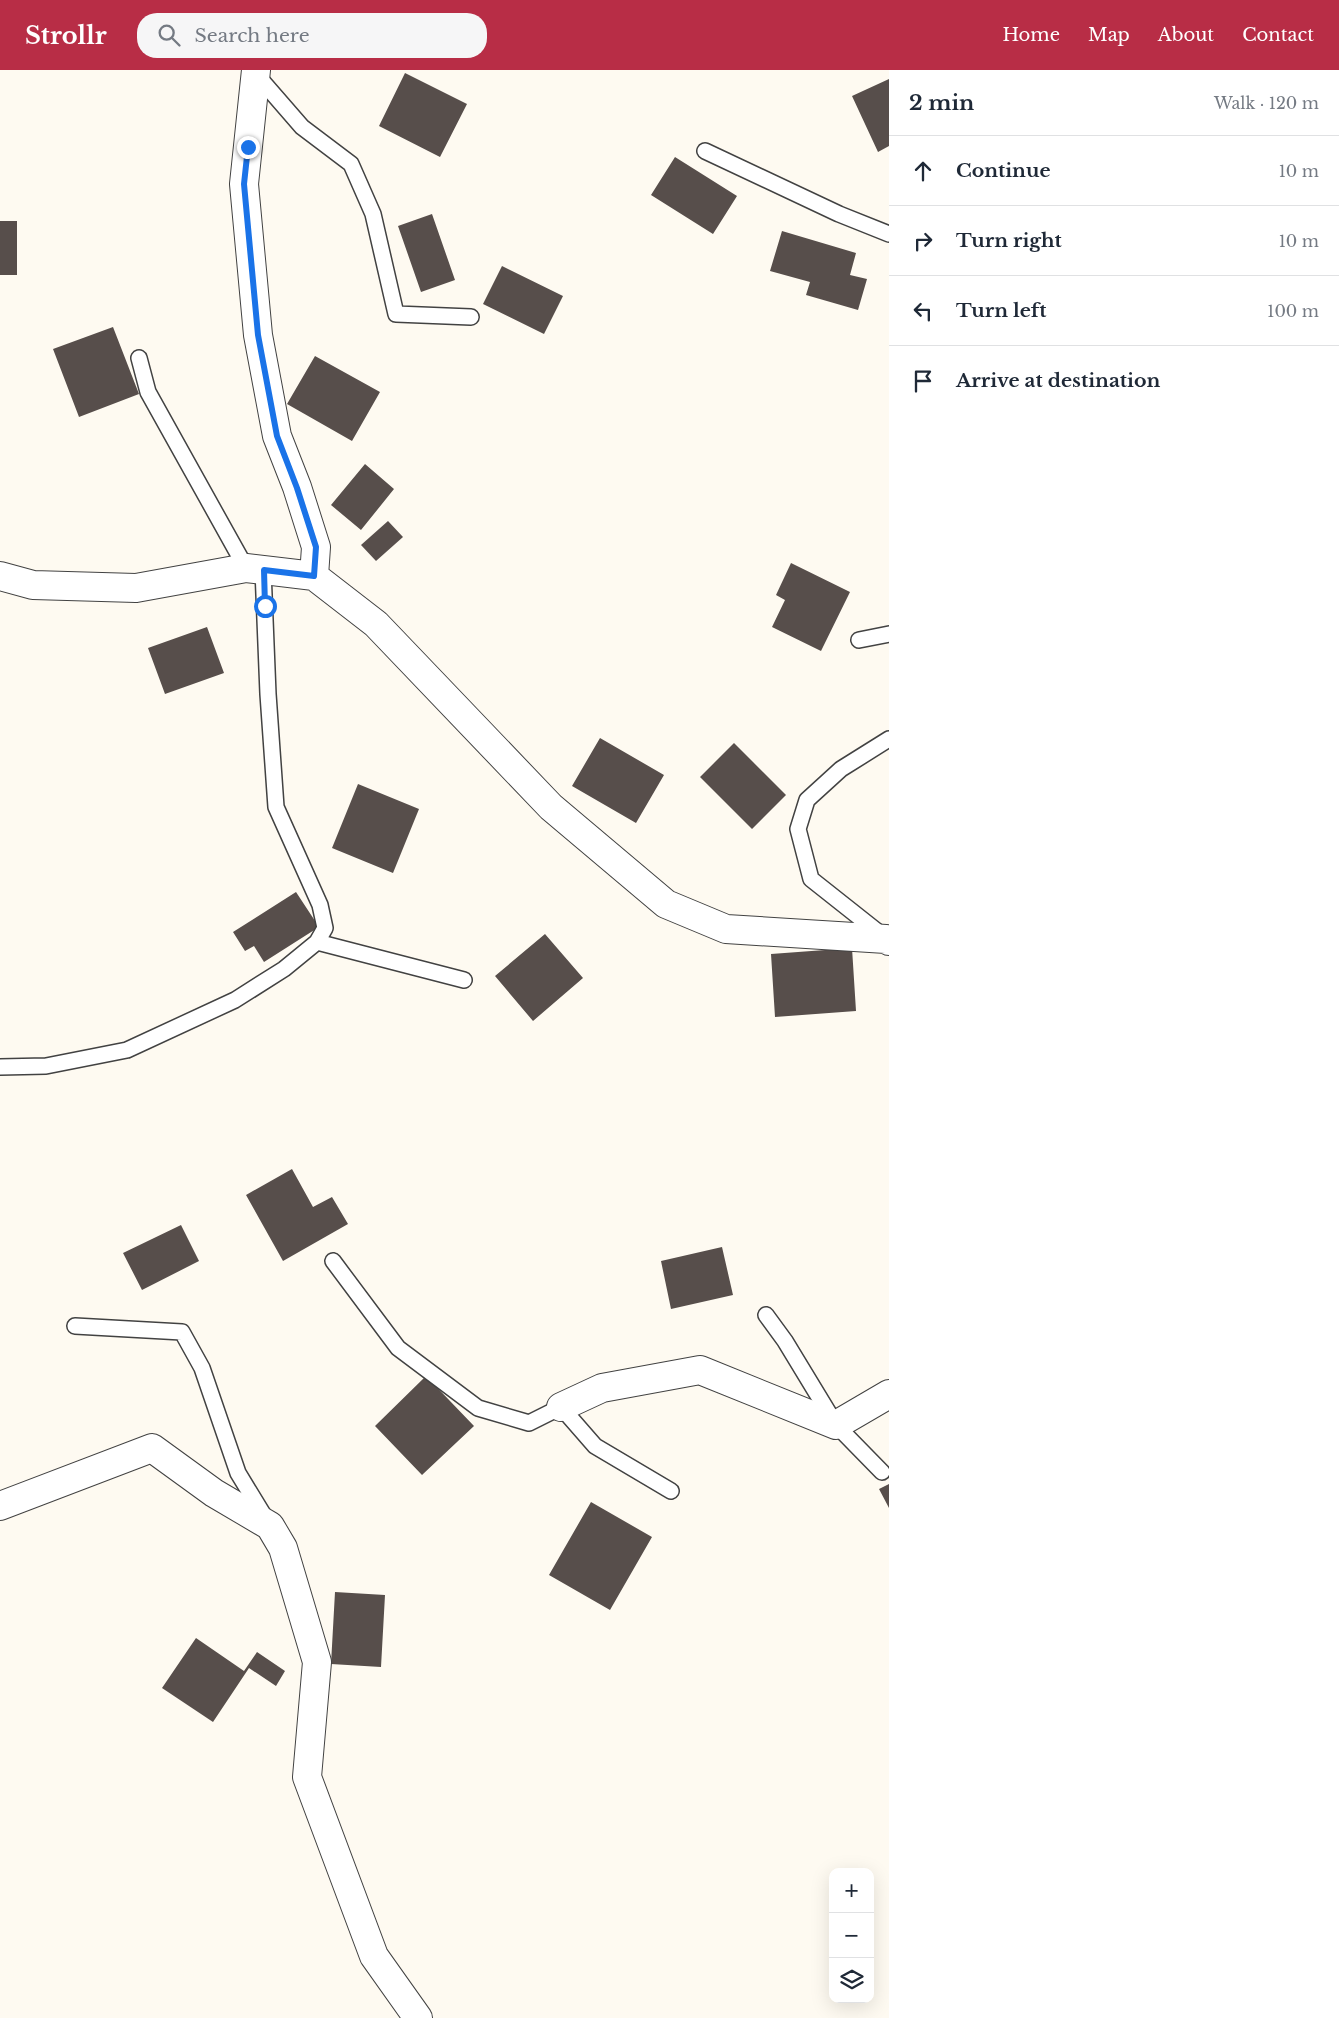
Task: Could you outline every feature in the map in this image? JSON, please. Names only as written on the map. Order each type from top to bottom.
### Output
[{"type":"street","points":[[256,72],[244,184],[258,335],[277,436],[297,488],[316,547],[314,576]]},
{"type":"street","points":[[0,576],[34,585],[136,588],[255,569],[314,576],[376,624],[551,807],[666,904],[726,929],[888,940]]},
{"type":"street","points":[[561,1407],[602,1388],[700,1370],[836,1425],[889,1394]]},
{"type":"street","points":[[0,1506],[152,1448],[214,1493],[270,1526],[283,1548],[317,1662],[307,1777],[374,1956],[418,2018]]},
{"type":"lane","points":[[256,72],[302,127],[351,164],[373,214],[396,314],[470,317]]},
{"type":"lane","points":[[705,151],[839,214],[889,234]]},
{"type":"lane","points":[[0,1067],[46,1066],[127,1050],[235,1000],[284,970],[317,942],[325,928],[320,905],[276,807],[268,694],[255,569],[148,392],[139,358]]},
{"type":"lane","points":[[859,640],[889,634]]},
{"type":"lane","points":[[888,940],[811,879],[798,829],[808,800],[841,769],[889,739]]},
{"type":"lane","points":[[317,942],[464,980]]},
{"type":"lane","points":[[333,1261],[398,1348],[478,1408],[529,1423],[561,1407],[595,1446],[671,1491]]},
{"type":"lane","points":[[766,1315],[785,1341],[836,1425],[882,1472]]},
{"type":"lane","points":[[75,1326],[182,1332],[202,1368],[238,1473],[270,1526]]},
{"type":"building","points":[[405,73],[467,104],[440,157],[379,126]]},
{"type":"building","points":[[889,79],[889,146],[878,152],[852,96]]},
{"type":"building","points":[[675,157],[737,196],[713,234],[651,195]]},
{"type":"building","points":[[432,214],[455,280],[421,292],[398,226]]},
{"type":"building","points":[[0,221],[17,221],[17,275],[0,275]]},
{"type":"building","points":[[782,231],[856,253],[850,275],[867,279],[858,310],[806,295],[810,282],[770,271]]},
{"type":"building","points":[[502,266],[563,296],[544,334],[483,304]]},
{"type":"building","points":[[113,327],[139,394],[79,417],[53,349]]},
{"type":"building","points":[[315,356],[380,392],[352,441],[287,404]]},
{"type":"building","points":[[365,464],[394,489],[361,530],[331,505]]},
{"type":"building","points":[[388,521],[403,537],[376,561],[361,545]]},
{"type":"building","points":[[791,563],[850,592],[821,651],[772,627],[785,600],[776,595]]},
{"type":"building","points":[[207,627],[224,673],[165,694],[148,648]]},
{"type":"building","points":[[600,738],[664,775],[636,823],[572,786]]},
{"type":"building","points":[[734,743],[786,795],[752,829],[700,777]]},
{"type":"building","points":[[358,784],[419,809],[393,873],[332,848]]},
{"type":"building","points":[[296,892],[319,927],[264,962],[254,946],[245,951],[233,932]]},
{"type":"building","points":[[545,934],[583,978],[533,1021],[495,976]]},
{"type":"building","points":[[852,948],[856,1011],[775,1017],[771,954]]},
{"type":"building","points":[[292,1169],[313,1207],[332,1197],[348,1224],[283,1261],[246,1195]]},
{"type":"building","points":[[181,1225],[199,1261],[142,1290],[123,1253]]},
{"type":"building","points":[[722,1247],[733,1295],[671,1309],[661,1261]]},
{"type":"building","points":[[426,1376],[474,1426],[422,1475],[375,1426]]},
{"type":"building","points":[[889,1484],[889,1508],[879,1489]]},
{"type":"building","points":[[591,1502],[652,1537],[610,1610],[549,1575]]},
{"type":"building","points":[[335,1592],[385,1595],[381,1667],[331,1664]]},
{"type":"building","points":[[196,1638],[244,1671],[257,1652],[285,1671],[276,1686],[249,1668],[213,1722],[162,1688]]},
{"type":"route","points":[[248,147],[244,184],[258,335],[277,436],[297,488],[316,547],[314,576],[264,570],[265,606]]}]
